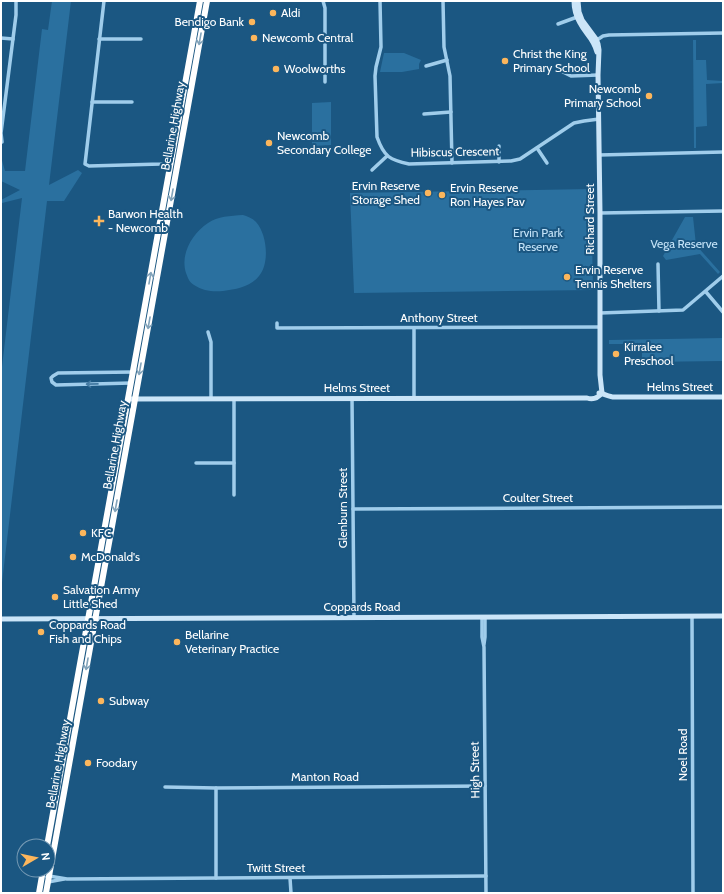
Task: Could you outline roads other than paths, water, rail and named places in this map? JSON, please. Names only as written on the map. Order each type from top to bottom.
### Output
[{"type":"highway","name":"Bellarine Highway","points":[[48,838],[200,1]]},
{"type":"highway","name":"Bellarine Highway","points":[[46,893],[207,1]]},
{"type":"highway","points":[[39,893],[42,879]]},
{"type":"street","points":[[2,142],[1,133],[16,15],[16,1]]},
{"type":"street","points":[[104,1],[85,164],[88,166],[170,163]]},
{"type":"street","points":[[323,1],[325,82]]},
{"type":"street","points":[[372,170],[387,156],[380,146],[377,137],[375,76],[381,47],[380,1]]},
{"type":"street","points":[[443,1],[444,47],[450,76],[452,163]]},
{"type":"street","points":[[574,1],[579,16],[595,41],[609,35],[723,34]]},
{"type":"street","points":[[578,1],[579,16]]},
{"type":"street","points":[[558,24],[579,16]]},
{"type":"street","points":[[1,38],[13,39]]},
{"type":"street","points":[[99,39],[141,39]]},
{"type":"street","name":"Richard Street","points":[[595,41],[599,50],[600,394]]},
{"type":"street","points":[[426,66],[447,60]]},
{"type":"street","points":[[557,69],[571,76],[598,75]]},
{"type":"street","points":[[92,102],[132,102]]},
{"type":"street","points":[[424,114],[451,112]]},
{"type":"street","name":"Hibiscus Crescent","points":[[387,156],[397,161],[409,164],[511,161],[520,159],[574,123],[599,119]]},
{"type":"street","points":[[499,146],[499,162]]},
{"type":"street","points":[[537,148],[548,163]]},
{"type":"street","points":[[599,155],[723,152]]},
{"type":"street","points":[[600,213],[723,211]]},
{"type":"street","points":[[658,264],[659,312]]},
{"type":"street","points":[[600,313],[683,310],[723,276]]},
{"type":"street","points":[[706,292],[723,312]]},
{"type":"street","name":"Anthony Street","points":[[277,323],[276,330],[600,327]]},
{"type":"street","points":[[414,328],[414,398]]},
{"type":"street","points":[[208,332],[211,343],[211,399]]},
{"type":"street","points":[[130,384],[56,385],[52,382],[51,378],[58,373],[133,372]]},
{"type":"street","name":"Helms Street","points":[[128,399],[587,398],[600,394],[614,397],[723,397]]},
{"type":"street","name":"Glenburn Street","points":[[352,398],[354,617]]},
{"type":"street","points":[[234,399],[234,495]]},
{"type":"street","points":[[196,463],[234,463]]},
{"type":"street","name":"Coulter Street","points":[[354,509],[723,507]]},
{"type":"street","name":"Noel Road","points":[[692,616],[693,893]]},
{"type":"street","name":"Coppards Road","points":[[1,619],[723,616]]},
{"type":"street","name":"High Street","points":[[484,617],[486,893]]},
{"type":"street","name":"Manton Road","points":[[166,787],[485,786]]},
{"type":"street","points":[[216,788],[216,878]]},
{"type":"street","name":"Twitt Street","points":[[42,879],[486,876]]},
{"type":"street","points":[[290,878],[291,893]]},
{"type":"place","name":"Aldi","points":[[273,13]]},
{"type":"place","name":"Bendigo Bank","points":[[252,22]]},
{"type":"place","name":"Newcomb Central","points":[[254,38]]},
{"type":"place","name":"Christ the King Primary School","points":[[505,61]]},
{"type":"place","name":"Woolworths","points":[[276,69]]},
{"type":"place","name":"Newcomb Primary School","points":[[649,96]]},
{"type":"place","name":"Newcomb Secondary College","points":[[269,143]]},
{"type":"place","name":"Ervin Reserve Storage Shed","points":[[428,193]]},
{"type":"place","name":"Ervin Reserve Ron Hayes Pav","points":[[442,195]]},
{"type":"place","name":"Barwon Health - Newcomb","points":[[99,221]]},
{"type":"place","name":"Ervin Reserve Tennis Shelters","points":[[567,277]]},
{"type":"place","name":"Kirralee Preschool","points":[[616,354]]},
{"type":"place","name":"KFC","points":[[83,533]]},
{"type":"place","name":"McDonald's","points":[[73,557]]},
{"type":"place","name":"Salvation Army Little Shed","points":[[55,597]]},
{"type":"place","name":"Coppards Road Fish and Chips","points":[[41,632]]},
{"type":"place","name":"Bellarine Veterinary Practice","points":[[177,642]]},
{"type":"place","name":"Subway","points":[[101,701]]},
{"type":"place","name":"Foodary","points":[[88,763]]},
{"type":"park label","name":"Ervin Park Reserve","points":[[538,240]]},
{"type":"park label","name":"Vega Reserve","points":[[684,244]]}]
